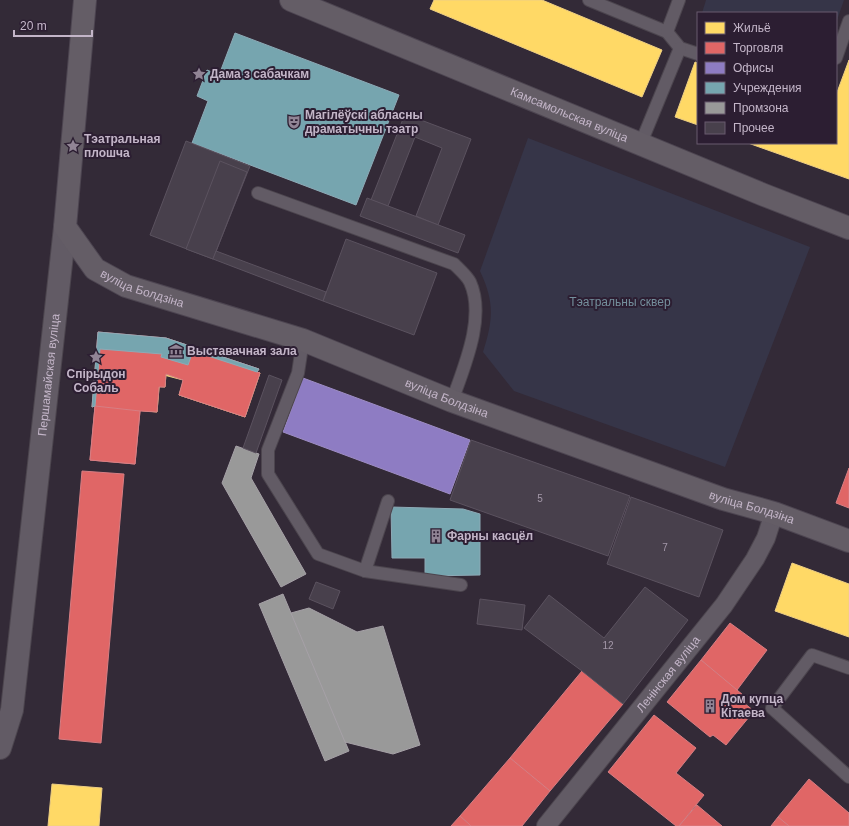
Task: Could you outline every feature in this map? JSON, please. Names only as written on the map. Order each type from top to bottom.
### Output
[{"type":"main road","name":"Першамайская вуліца","points":[[65,226],[84,0]]},
{"type":"main road","name":"Камсамольская вуліца","points":[[291,0],[764,195],[849,228]]},
{"type":"main road","name":"вуліца Болдзіна","points":[[65,226],[95,269],[126,286],[303,340],[452,401],[722,499],[774,513],[849,541]]},
{"type":"street","name":"Першамайская вуліца","points":[[0,748],[65,226]]},
{"type":"street","name":"Ленінская вуліца","points":[[546,826],[724,605],[763,545],[774,513]]},
{"type":"lane","points":[[589,0],[667,32],[680,48],[697,54]]},
{"type":"lane","points":[[667,32],[679,0]]},
{"type":"lane","points":[[837,55],[849,22]]},
{"type":"lane","points":[[641,143],[680,48]]},
{"type":"lane","points":[[258,193],[454,264],[470,281],[475,299],[476,321],[466,362],[452,401]]},
{"type":"lane","points":[[303,340],[298,373],[268,450],[268,474],[318,554],[365,571],[461,585]]},
{"type":"lane","points":[[365,571],[388,501]]},
{"type":"lane","points":[[849,668],[812,655],[772,708],[849,777]]},
{"type":"green space","points":[[706,0],[844,0],[837,20],[837,12],[702,12]]},
{"type":"green space","name":"Тэатральны сквер","points":[[528,138],[810,247],[725,467],[514,391],[483,352],[489,330],[491,312],[488,293],[480,271]]},
{"type":"building: Жильё","points":[[434,0],[542,0],[662,50],[642,97],[430,9]]},
{"type":"building: Жильё","points":[[849,60],[849,179],[751,144],[837,144],[837,92]]},
{"type":"building: Жильё","points":[[695,62],[697,63],[697,125],[675,117]]},
{"type":"building: Жильё","points":[[100,349],[162,354],[157,412],[95,406]]},
{"type":"building: Жильё","points":[[193,351],[260,373],[245,417],[179,395]]},
{"type":"building: Жильё","points":[[161,357],[188,365],[183,380],[160,374]]},
{"type":"building: Жильё","points":[[125,371],[166,374],[165,387],[124,384]]},
{"type":"building: Жильё","points":[[792,563],[849,584],[849,637],[775,611]]},
{"type":"building: Жильё","points":[[52,784],[102,788],[99,826],[48,826]]},
{"type":"building: Торговля","points":[[98,332],[166,338],[259,369],[257,372],[260,373],[245,417],[179,395],[183,380],[166,374],[165,387],[159,387],[157,412],[140,411],[135,464],[90,460],[95,406],[92,407]]},
{"type":"building: Торговля","points":[[95,406],[140,411],[135,464],[90,460]]},
{"type":"building: Торговля","points":[[849,468],[849,508],[836,503]]},
{"type":"building: Торговля","points":[[82,471],[124,474],[101,743],[59,739]]},
{"type":"building: Торговля","points":[[730,623],[767,650],[737,690],[701,660]]},
{"type":"building: Торговля","name":"Дом купца Кітаева","points":[[701,660],[743,695],[739,699],[754,711],[726,745],[713,735],[710,737],[667,702]]},
{"type":"building: Торговля","points":[[582,671],[623,704],[550,791],[510,758]]},
{"type":"building: Торговля","points":[[654,715],[696,748],[676,773],[704,795],[679,826],[676,826],[608,772]]},
{"type":"building: Торговля","points":[[510,758],[550,791],[522,826],[471,826],[460,816]]},
{"type":"building: Торговля","points":[[809,779],[849,813],[849,826],[789,826],[778,817]]},
{"type":"building: Торговля","points":[[697,805],[722,826],[679,826]]},
{"type":"building: Торговля","points":[[460,816],[471,826],[451,826]]},
{"type":"building: Торговля","points":[[778,817],[789,826],[771,826]]},
{"type":"building: Офисы","points":[[303,378],[470,440],[450,494],[283,432]]},
{"type":"building: Учреждения","name":"Магілёўскі абласны драматычны тэатр","points":[[235,33],[399,95],[356,205],[192,143],[208,101],[197,96],[207,70],[219,75]]},
{"type":"building: Учреждения","points":[[98,332],[166,338],[259,369],[257,372],[193,351],[188,365],[161,357],[162,354],[100,349],[95,406],[92,407]]},
{"type":"building: Учреждения","name":"Фарны касцёл","points":[[391,507],[463,509],[480,514],[480,575],[425,576],[425,558],[392,558]]},
{"type":"building: Промзона","points":[[236,446],[259,454],[251,478],[306,574],[281,587],[222,483]]},
{"type":"building: Промзона","points":[[283,594],[349,751],[325,761],[259,604]]},
{"type":"building: Промзона","points":[[309,608],[357,632],[383,626],[420,745],[393,754],[345,742],[291,613]]},
{"type":"building: Прочее","points":[[405,114],[471,139],[438,225],[416,216],[442,148],[415,137],[388,206],[371,200]]},
{"type":"building: Прочее","points":[[186,141],[250,166],[213,259],[150,235]]},
{"type":"building: Прочее","points":[[220,161],[247,172],[213,259],[186,249]]},
{"type":"building: Прочее","points":[[367,198],[465,235],[458,253],[360,216]]},
{"type":"building: Прочее","points":[[346,239],[437,273],[414,335],[323,301]]},
{"type":"building: Прочее","points":[[216,251],[326,292],[323,301],[213,259]]},
{"type":"building: Прочее","points":[[269,375],[282,380],[256,453],[243,448]]},
{"type":"building: Прочее","points":[[471,440],[630,496],[608,556],[450,500]]},
{"type":"building: Прочее","points":[[631,497],[723,530],[699,597],[607,564]]},
{"type":"building: Прочее","points":[[316,582],[340,591],[333,609],[309,599]]},
{"type":"building: Прочее","points":[[645,587],[688,620],[623,704],[582,671],[524,628],[549,595],[604,638]]},
{"type":"building: Прочее","points":[[480,599],[525,605],[522,630],[477,624]]},
{"type":"place","name":"Дама з сабачкам","points":[[199,74]]},
{"type":"place","name":"Магілёўскі абласны драматычны тэатр","points":[[294,122]]},
{"type":"place","name":"Тэатральная плошча","points":[[73,146]]},
{"type":"place","name":"Выставачная зала","points":[[176,351]]},
{"type":"place","name":"Спірыдон Собаль","points":[[96,357]]},
{"type":"place","name":"Фарны касцёл","points":[[436,536]]},
{"type":"place","name":"Дом купца Кітаева","points":[[710,706]]}]
